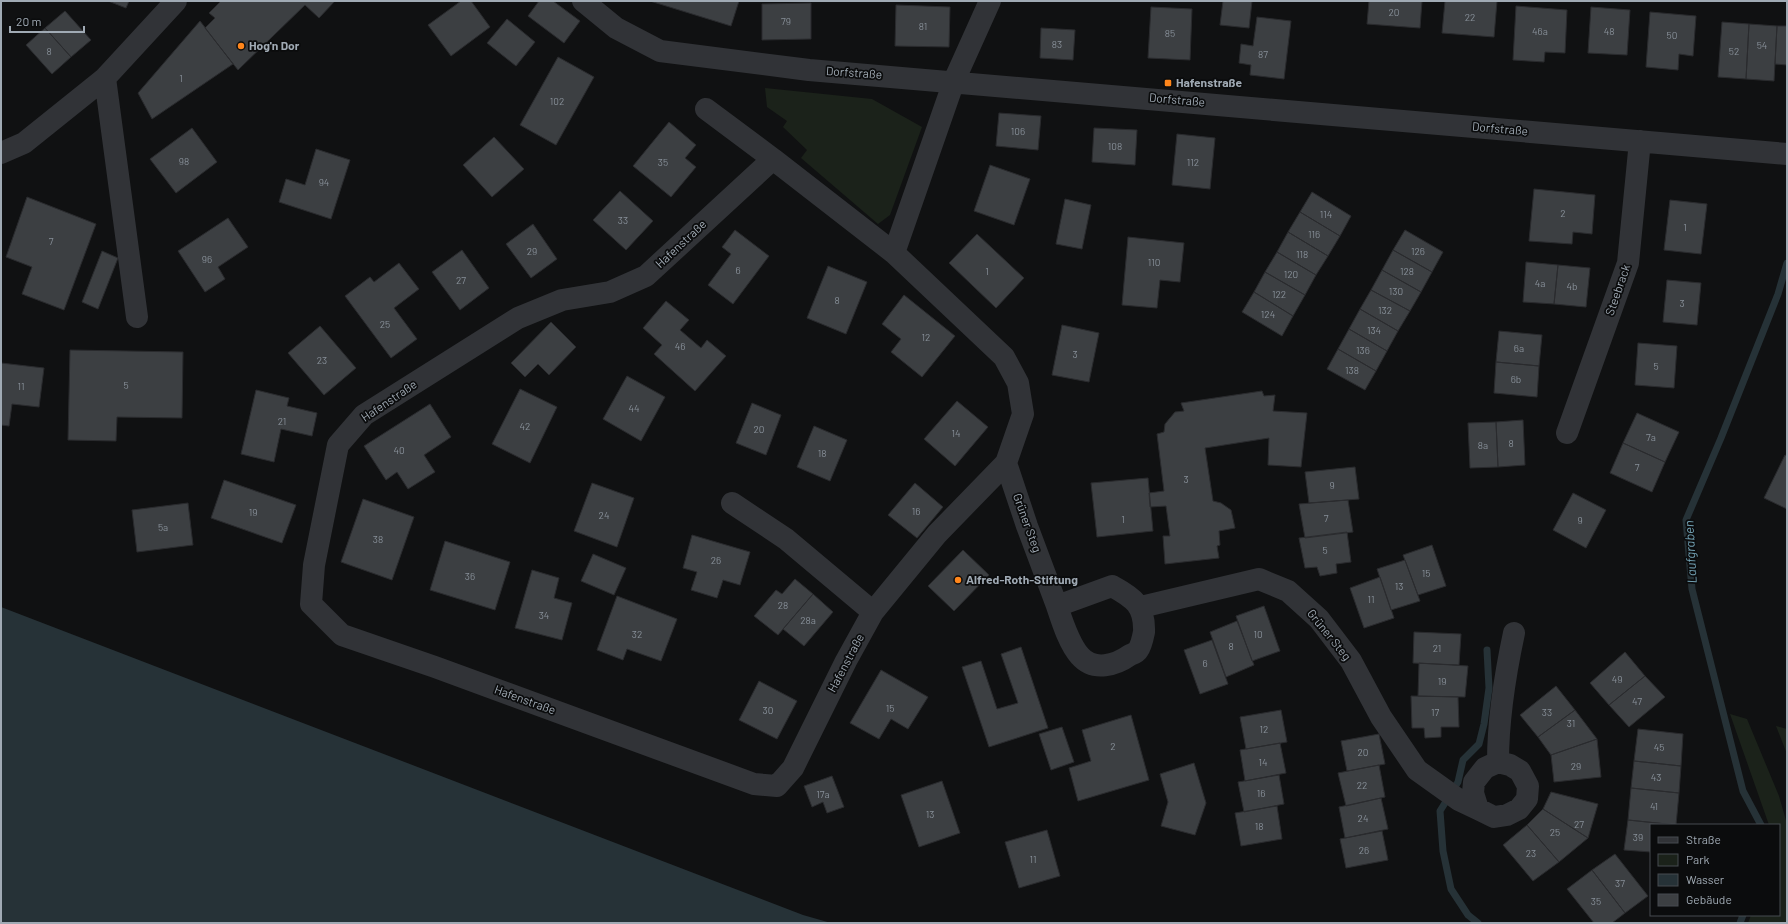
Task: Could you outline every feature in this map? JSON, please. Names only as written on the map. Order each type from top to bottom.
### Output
[{"type":"street","points":[[1,153],[24,143],[106,78],[176,1]]},
{"type":"street","name":"Dorfstraße","points":[[583,1],[616,28],[660,50],[809,70],[954,81],[1787,154]]},
{"type":"street","points":[[894,253],[954,81],[990,1]]},
{"type":"street","points":[[106,78],[137,317]]},
{"type":"street","name":"Hafenstraße","points":[[706,109],[773,159],[894,253],[1004,357],[1018,383],[1023,414],[1006,463],[937,534],[874,612],[846,661],[792,768],[777,786],[754,784],[435,667],[342,635],[311,604],[314,565],[338,445],[364,415],[518,318],[562,300],[610,292],[646,276],[773,159]]},
{"type":"street","name":"Steebrack","points":[[1567,433],[1628,263],[1640,141]]},
{"type":"street","name":"Grüner Steg","points":[[1006,463],[1064,628],[1080,657],[1091,664],[1104,666],[1121,661],[1138,650],[1143,637],[1144,622],[1141,607],[1260,579],[1288,591],[1319,619],[1351,661],[1381,717],[1417,770],[1469,804]]},
{"type":"street","points":[[732,503],[786,539],[874,612]]},
{"type":"street","points":[[1057,606],[1112,586],[1127,594],[1141,607]]},
{"type":"street","points":[[1498,762],[1498,737],[1514,633]]},
{"type":"street","points":[[1498,762],[1510,764],[1520,771],[1528,786],[1527,799],[1519,809],[1507,815],[1494,817],[1469,804],[1473,793],[1474,782],[1485,768],[1498,762]]},
{"type":"green space","points":[[765,88],[872,99],[922,127],[890,215],[878,224],[801,158],[807,150],[783,127],[787,121],[767,107]]},
{"type":"green space","points":[[1730,714],[1747,719],[1779,796],[1787,824],[1787,923],[1748,923],[1751,916],[1780,916],[1780,824],[1769,824]]},
{"type":"green space","points":[[1776,726],[1787,729],[1787,754]]},
{"type":"water","points":[[1,607],[803,915],[831,923],[1,923]]},
{"type":"building","points":[[108,1],[129,1],[126,8]]},
{"type":"building","name":"Hog'n Dor","points":[[221,1],[335,1],[319,18],[305,5],[238,70],[205,28],[215,18],[209,13]]},
{"type":"building","points":[[461,1],[471,1],[490,27],[451,56],[428,25]]},
{"type":"building","points":[[539,1],[553,1],[580,21],[564,43],[528,16]]},
{"type":"building","points":[[650,1],[739,1],[731,26]]},
{"type":"building","points":[[1223,1],[1252,1],[1249,28],[1220,25]]},
{"type":"building","points":[[1369,1],[1422,1],[1420,28],[1367,24]]},
{"type":"building","points":[[1445,1],[1497,1],[1494,37],[1442,33]]},
{"type":"building","points":[[811,3],[811,39],[762,40],[762,4]]},
{"type":"building","points":[[896,5],[950,7],[949,47],[895,46]]},
{"type":"building","points":[[1516,6],[1567,10],[1565,53],[1545,52],[1544,62],[1513,60]]},
{"type":"building","points":[[1151,7],[1192,9],[1190,60],[1148,58]]},
{"type":"building","points":[[1591,7],[1630,10],[1627,55],[1588,53]]},
{"type":"building","points":[[65,11],[91,40],[71,57],[45,28]]},
{"type":"building","points":[[1650,12],[1696,16],[1693,56],[1679,54],[1678,70],[1646,67]]},
{"type":"building","points":[[1257,17],[1291,21],[1284,79],[1250,75],[1251,65],[1239,63],[1241,44],[1253,46]]},
{"type":"building","points":[[507,19],[535,42],[516,66],[487,43]]},
{"type":"building","points":[[200,21],[233,64],[152,119],[138,93]]},
{"type":"building","points":[[1722,22],[1749,24],[1746,79],[1718,77]]},
{"type":"building","points":[[1749,24],[1777,26],[1774,81],[1746,79]]},
{"type":"building","points":[[1777,26],[1787,26],[1787,65],[1775,64]]},
{"type":"building","points":[[45,28],[71,57],[52,74],[26,45]]},
{"type":"building","points":[[1041,28],[1075,30],[1073,60],[1040,58]]},
{"type":"building","points":[[558,57],[594,77],[556,145],[520,125]]},
{"type":"building","points":[[999,113],[1041,116],[1038,150],[996,146]]},
{"type":"building","points":[[669,122],[696,145],[685,158],[696,167],[671,197],[633,166]]},
{"type":"building","points":[[192,128],[217,162],[176,193],[150,159]]},
{"type":"building","points":[[1094,128],[1137,130],[1135,165],[1092,162]]},
{"type":"building","points":[[1177,134],[1215,138],[1210,189],[1172,185]]},
{"type":"building","points":[[494,137],[524,169],[492,197],[463,165]]},
{"type":"building","points":[[316,149],[350,160],[331,219],[279,202],[286,179],[305,185]]},
{"type":"building","points":[[990,165],[1030,179],[1014,225],[974,211]]},
{"type":"building","points":[[1534,189],[1595,195],[1592,234],[1573,232],[1572,244],[1529,241]]},
{"type":"building","points":[[620,191],[653,221],[626,250],[593,220]]},
{"type":"building","points":[[1312,192],[1351,216],[1340,236],[1300,212]]},
{"type":"building","points":[[27,197],[96,224],[64,310],[22,294],[32,267],[6,257]]},
{"type":"building","points":[[1065,199],[1091,205],[1082,249],[1056,244]]},
{"type":"building","points":[[1670,200],[1707,204],[1701,254],[1664,250]]},
{"type":"building","points":[[1300,212],[1340,236],[1328,256],[1288,232]]},
{"type":"building","points":[[228,218],[248,247],[218,267],[225,279],[205,292],[178,251]]},
{"type":"building","points":[[533,224],[557,259],[531,278],[506,244]]},
{"type":"building","points":[[735,230],[769,256],[733,304],[708,285],[731,254],[722,247]]},
{"type":"building","points":[[1405,230],[1443,252],[1432,272],[1393,250]]},
{"type":"building","points":[[1288,232],[1328,256],[1316,275],[1277,252]]},
{"type":"building","points":[[977,234],[1024,278],[996,308],[949,263]]},
{"type":"building","points":[[1128,237],[1184,243],[1180,282],[1160,280],[1157,308],[1122,305]]},
{"type":"building","points":[[462,250],[489,288],[460,310],[432,272]]},
{"type":"building","points":[[1393,250],[1432,272],[1421,292],[1382,270]]},
{"type":"building","points":[[102,251],[118,258],[98,309],[82,302]]},
{"type":"building","points":[[1277,252],[1316,275],[1305,295],[1265,272]]},
{"type":"building","points":[[1526,262],[1558,265],[1554,304],[1523,302]]},
{"type":"building","points":[[399,263],[419,289],[394,308],[417,339],[391,358],[345,296],[370,277],[374,282]]},
{"type":"building","points":[[1558,265],[1590,268],[1586,307],[1554,304]]},
{"type":"building","points":[[828,266],[867,282],[846,334],[807,318]]},
{"type":"building","points":[[1382,270],[1421,292],[1410,311],[1371,290]]},
{"type":"building","points":[[1265,272],[1305,295],[1293,316],[1254,292]]},
{"type":"building","points":[[1667,280],[1701,283],[1697,325],[1663,322]]},
{"type":"building","points":[[1371,290],[1410,311],[1398,331],[1360,309]]},
{"type":"building","points":[[1254,292],[1293,316],[1282,336],[1242,312]]},
{"type":"building","points":[[904,295],[955,336],[922,377],[891,352],[901,339],[882,324]]},
{"type":"building","points":[[666,301],[689,320],[680,330],[701,348],[707,340],[726,356],[695,391],[654,354],[662,345],[643,328]]},
{"type":"building","points":[[1360,309],[1398,331],[1387,351],[1349,329]]},
{"type":"building","points":[[551,322],[576,347],[549,375],[538,364],[525,377],[511,363]]},
{"type":"building","points":[[1062,325],[1099,333],[1089,382],[1052,375]]},
{"type":"building","points":[[320,326],[356,368],[324,395],[288,353]]},
{"type":"building","points":[[1349,329],[1387,351],[1376,371],[1338,349]]},
{"type":"building","points":[[1499,331],[1542,335],[1539,366],[1496,362]]},
{"type":"building","points":[[1638,343],[1677,346],[1674,388],[1635,385]]},
{"type":"building","points":[[1338,349],[1376,371],[1365,390],[1327,369]]},
{"type":"building","points":[[70,350],[183,352],[182,418],[117,417],[116,441],[68,440]]},
{"type":"building","points":[[1496,362],[1539,366],[1537,397],[1494,393]]},
{"type":"building","points":[[1,363],[44,368],[39,407],[12,404],[9,426],[1,425]]},
{"type":"building","points":[[627,376],[665,397],[641,441],[603,419]]},
{"type":"building","points":[[520,389],[557,407],[530,463],[492,444]]},
{"type":"building","points":[[256,390],[289,398],[287,406],[317,413],[312,436],[281,429],[274,462],[241,454]]},
{"type":"building","points":[[1262,391],[1264,396],[1275,395],[1273,411],[1307,413],[1301,467],[1268,465],[1269,438],[1205,448],[1213,501],[1221,503],[1231,510],[1235,528],[1219,531],[1220,545],[1217,546],[1219,558],[1165,564],[1163,536],[1170,536],[1166,506],[1150,507],[1149,493],[1164,491],[1157,434],[1164,432],[1165,424],[1175,412],[1184,411],[1181,403]]},
{"type":"building","points":[[957,401],[988,427],[955,466],[924,439]]},
{"type":"building","points":[[752,403],[781,415],[766,455],[736,443]]},
{"type":"building","points":[[430,404],[451,437],[424,455],[435,472],[408,489],[397,472],[386,480],[364,446]]},
{"type":"building","points":[[1637,413],[1679,432],[1665,462],[1623,443]]},
{"type":"building","points":[[1523,420],[1525,465],[1498,467],[1496,422]]},
{"type":"building","points":[[1496,422],[1498,467],[1470,468],[1468,423]]},
{"type":"building","points":[[814,426],[847,440],[830,481],[797,467]]},
{"type":"building","points":[[1623,443],[1665,462],[1652,492],[1610,473]]},
{"type":"building","points":[[1785,455],[1787,456],[1787,509],[1764,498]]},
{"type":"building","points":[[1355,467],[1359,499],[1309,503],[1305,472]]},
{"type":"building","points":[[1148,478],[1153,531],[1097,537],[1091,483]]},
{"type":"building","points":[[224,480],[296,505],[282,543],[211,518]]},
{"type":"building","points":[[592,483],[634,498],[617,547],[574,531]]},
{"type":"building","points":[[915,483],[943,507],[917,538],[888,515]]},
{"type":"building","points":[[1573,493],[1606,510],[1586,548],[1553,530]]},
{"type":"building","points":[[363,499],[414,517],[392,580],[341,562]]},
{"type":"building","points":[[1348,500],[1353,532],[1305,538],[1299,504]]},
{"type":"building","points":[[188,503],[193,545],[137,552],[132,510]]},
{"type":"building","points":[[1347,532],[1351,562],[1336,564],[1337,573],[1320,576],[1317,567],[1305,568],[1299,538]]},
{"type":"building","points":[[692,535],[750,552],[740,585],[723,580],[717,598],[691,590],[697,572],[683,568]]},
{"type":"building","points":[[445,541],[510,562],[495,610],[430,590]]},
{"type":"building","points":[[1432,545],[1446,586],[1418,595],[1403,555]]},
{"type":"building","name":"Alfred-Roth-Stiftung","points":[[963,550],[989,575],[954,611],[928,586]]},
{"type":"building","points":[[593,554],[626,568],[614,595],[581,581]]},
{"type":"building","points":[[1405,560],[1420,601],[1391,610],[1377,569]]},
{"type":"building","points":[[532,570],[559,578],[554,598],[572,603],[562,640],[515,628]]},
{"type":"building","points":[[1380,577],[1394,618],[1364,628],[1350,588]]},
{"type":"building","points":[[795,579],[813,594],[778,635],[754,616],[776,590],[782,594]]},
{"type":"building","points":[[813,594],[833,612],[804,646],[783,629]]},
{"type":"building","points":[[617,596],[677,619],[661,661],[627,649],[623,660],[597,650]]},
{"type":"building","points":[[1264,606],[1280,651],[1252,661],[1236,616]]},
{"type":"building","points":[[1237,621],[1254,665],[1226,677],[1210,632]]},
{"type":"building","points":[[1414,632],[1461,634],[1459,665],[1413,663]]},
{"type":"building","points":[[1212,640],[1228,684],[1200,694],[1184,650]]},
{"type":"building","points":[[1021,647],[1048,728],[989,747],[962,667],[981,661],[997,709],[1018,703],[1001,654]]},
{"type":"building","points":[[1625,652],[1645,676],[1609,705],[1590,683]]},
{"type":"building","points":[[1419,663],[1468,666],[1465,697],[1418,696]]},
{"type":"building","points":[[881,670],[928,697],[908,729],[891,719],[879,739],[850,723]]},
{"type":"building","points":[[1645,676],[1665,697],[1629,727],[1609,705]]},
{"type":"building","points":[[759,681],[797,701],[777,739],[739,720]]},
{"type":"building","points":[[1556,686],[1575,710],[1538,737],[1520,715]]},
{"type":"building","points":[[1411,696],[1458,697],[1459,727],[1441,727],[1441,737],[1425,738],[1424,728],[1412,728]]},
{"type":"building","points":[[1281,710],[1287,742],[1246,749],[1240,717]]},
{"type":"building","points":[[1575,710],[1597,739],[1551,755],[1538,737]]},
{"type":"building","points":[[1131,715],[1149,780],[1078,801],[1069,768],[1091,761],[1082,730]]},
{"type":"building","points":[[1062,727],[1074,762],[1051,770],[1039,734]]},
{"type":"building","points":[[1638,729],[1683,734],[1681,766],[1634,761]]},
{"type":"building","points":[[1379,734],[1385,764],[1347,771],[1341,741]]},
{"type":"building","points":[[1597,739],[1601,777],[1554,782],[1551,755]]},
{"type":"building","points":[[1280,743],[1286,773],[1245,781],[1240,750]]},
{"type":"building","points":[[1634,761],[1681,766],[1679,793],[1631,788]]},
{"type":"building","points":[[1194,763],[1206,803],[1195,835],[1161,826],[1168,802],[1160,774]]},
{"type":"building","points":[[1379,765],[1385,797],[1346,806],[1338,773]]},
{"type":"building","points":[[1279,775],[1284,804],[1244,812],[1238,782]]},
{"type":"building","points":[[832,776],[844,807],[827,813],[823,802],[812,807],[804,786]]},
{"type":"building","points":[[942,781],[960,833],[919,847],[901,795]]},
{"type":"building","points":[[1631,788],[1679,793],[1676,824],[1628,820]]},
{"type":"building","points":[[1551,792],[1598,804],[1588,838],[1543,809]]},
{"type":"building","points":[[1381,798],[1388,829],[1345,838],[1339,807]]},
{"type":"building","points":[[1277,806],[1282,839],[1241,846],[1235,813]]},
{"type":"building","points":[[1543,809],[1588,838],[1559,862],[1527,825]]},
{"type":"building","points":[[1628,820],[1666,824],[1650,824],[1650,852],[1624,850]]},
{"type":"building","points":[[1527,825],[1559,862],[1533,881],[1503,845]]},
{"type":"building","points":[[1047,830],[1060,876],[1019,888],[1005,842]]},
{"type":"building","points":[[1382,831],[1388,860],[1346,868],[1340,839]]},
{"type":"building","points":[[1615,854],[1648,896],[1625,913],[1592,870]]},
{"type":"building","points":[[1592,870],[1625,913],[1612,923],[1594,923],[1567,889]]},
{"type":"waterway","name":"Laufgraben","points":[[1760,824],[1743,791],[1692,589],[1686,520],[1721,438],[1778,294],[1787,263]]},
{"type":"waterway","points":[[1478,923],[1468,915],[1451,889],[1443,851],[1440,811],[1458,782],[1463,760],[1479,744],[1484,724],[1489,688],[1487,650]]},
{"type":"waterway","name":"Laufgraben","points":[[1740,923],[1743,916]]},
{"type":"place","name":"Hog'n Dor","points":[[241,46]]},
{"type":"place","name":"Hafenstraße","points":[[1168,83]]},
{"type":"place","name":"Alfred-Roth-Stiftung","points":[[958,580]]}]
